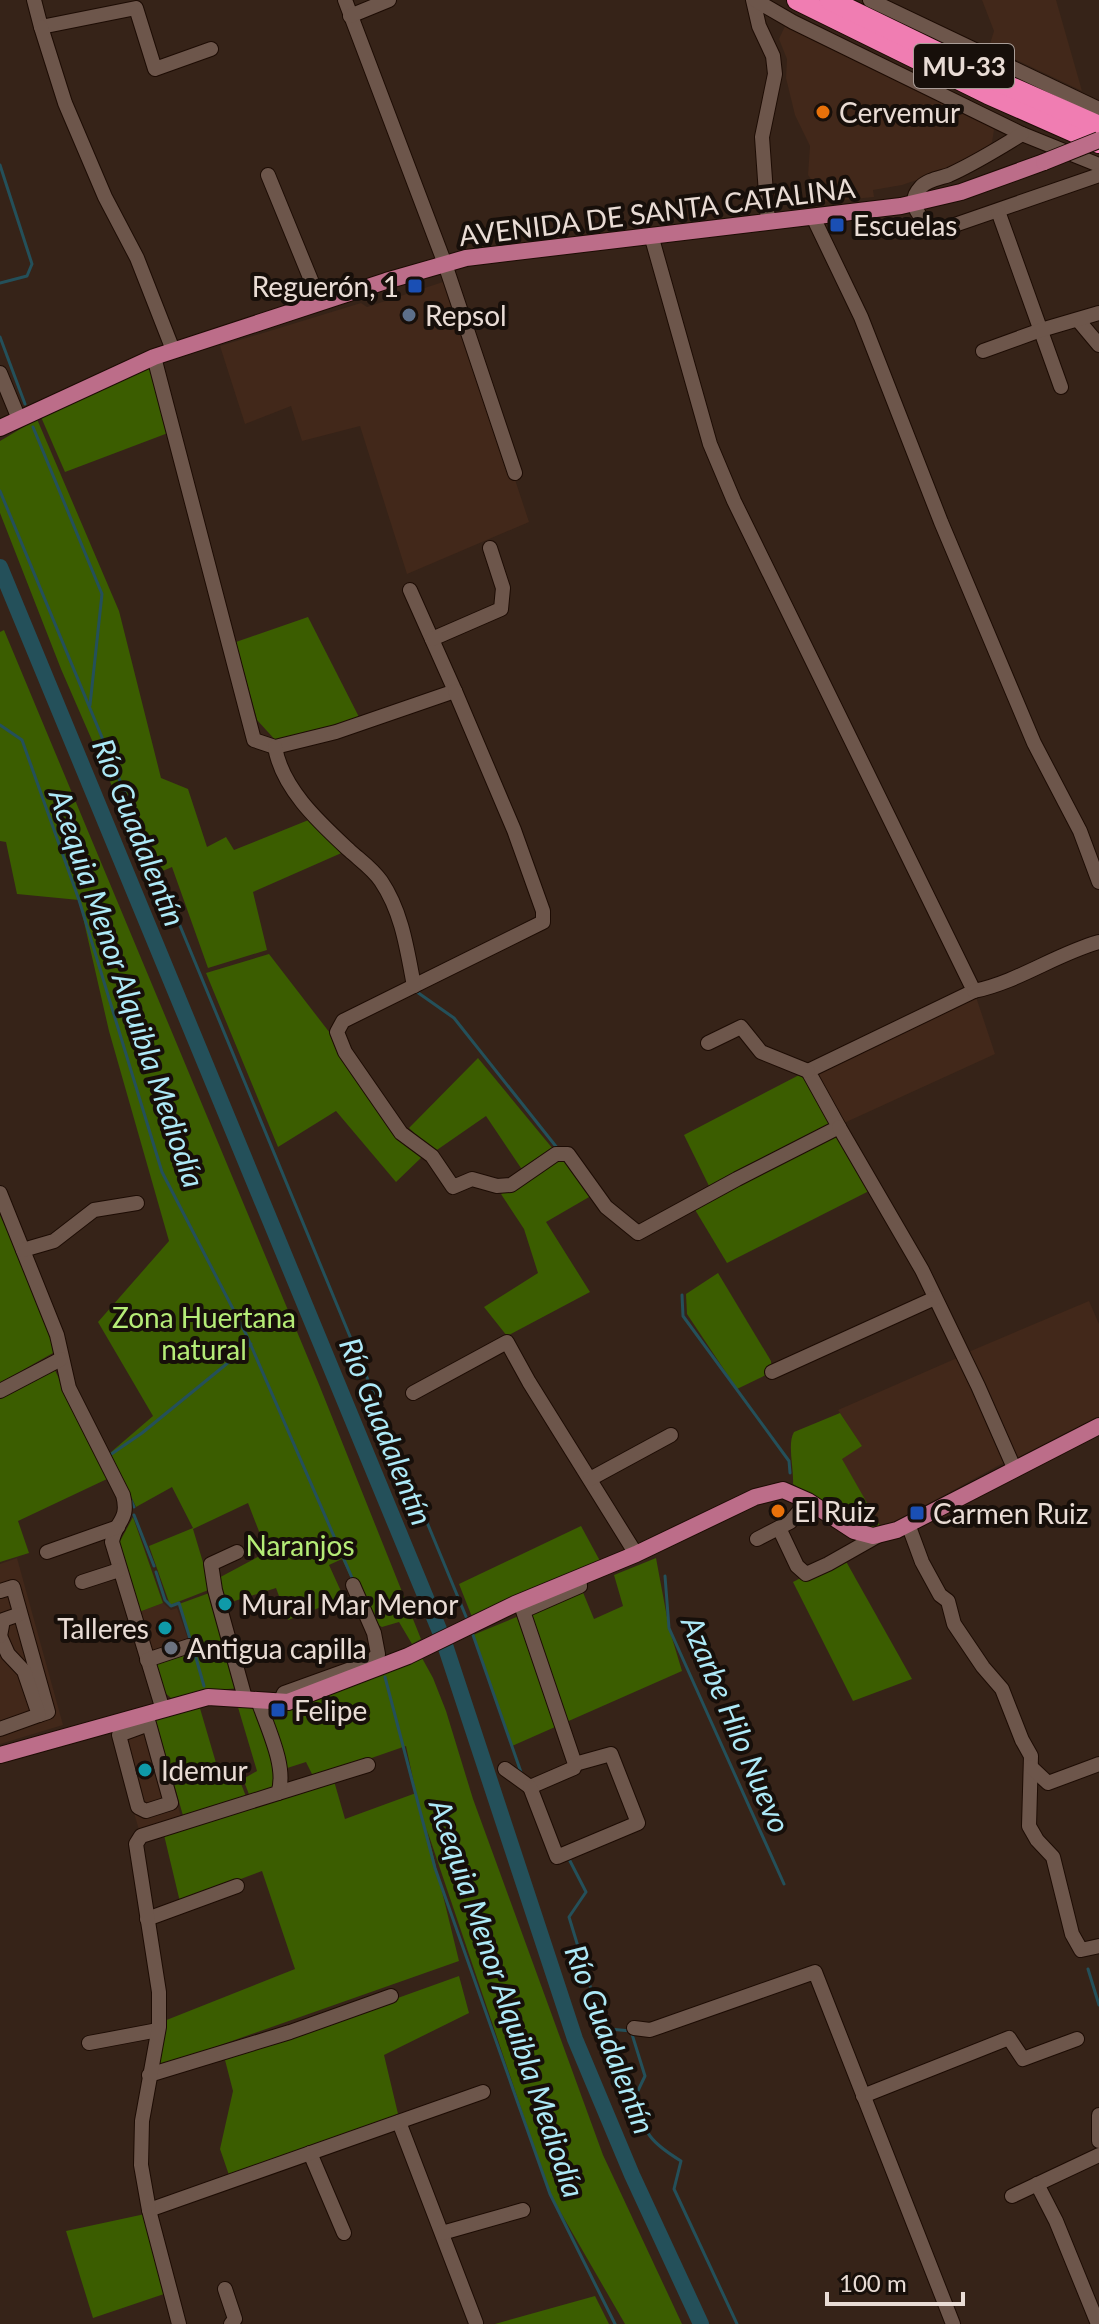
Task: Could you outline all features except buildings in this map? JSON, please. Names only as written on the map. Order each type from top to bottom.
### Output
[{"type":"highway","name":"MU-33","points":[[797,0],[988,94],[1099,142]]},
{"type":"highway","name":"MU-33","points":[[830,0],[995,80],[1099,113]]},
{"type":"main road","name":"AVENIDA DE SANTA CATALINA","points":[[0,428],[154,357],[445,264],[504,252],[914,203],[961,192],[1099,142]]},
{"type":"main road","points":[[0,1755],[148,1720],[163,1710],[208,1697],[288,1702],[408,1656],[515,1604],[636,1554],[755,1497],[783,1490],[808,1501],[854,1531],[873,1536],[882,1534],[908,1524],[1099,1426]]},
{"type":"street","points":[[34,0],[65,103],[105,197],[137,258],[173,350]]},
{"type":"street","points":[[345,0],[445,264],[515,473]]},
{"type":"street","points":[[350,16],[389,0]]},
{"type":"street","points":[[754,0],[1022,134],[1099,165]]},
{"type":"street","points":[[754,0],[759,26],[775,65],[775,86],[762,137],[768,222]]},
{"type":"street","points":[[870,0],[1099,113]]},
{"type":"street","points":[[41,27],[136,8],[155,69],[211,49]]},
{"type":"street","points":[[1022,134],[992,153],[924,184],[916,194],[914,203],[918,216],[935,229],[956,225],[1099,175]]},
{"type":"street","points":[[268,175],[320,302]]},
{"type":"street","points":[[998,211],[1061,387]]},
{"type":"street","points":[[813,217],[877,354],[941,522],[1034,743],[1080,831],[1099,882]]},
{"type":"street","points":[[651,235],[710,444],[734,501],[974,991]]},
{"type":"street","points":[[983,351],[1099,313]]},
{"type":"street","points":[[1078,320],[1099,345]]},
{"type":"street","points":[[154,357],[254,740],[275,747],[336,732],[455,691]]},
{"type":"street","points":[[0,373],[19,419]]},
{"type":"street","points":[[432,639],[501,609],[503,588],[490,548]]},
{"type":"street","points":[[410,590],[514,830],[543,911],[543,922],[343,1021],[337,1032],[345,1052],[401,1133],[432,1156],[453,1187],[472,1179],[497,1186],[511,1185],[556,1154],[568,1154],[606,1207],[638,1233],[839,1127]]},
{"type":"street","points":[[275,747],[276,757],[300,801],[379,877],[394,903],[406,940],[414,986]]},
{"type":"street","points":[[808,1071],[974,991],[990,988],[1075,948],[1099,942]]},
{"type":"street","points":[[708,1043],[741,1027],[761,1052],[808,1071],[935,1298],[1015,1470]]},
{"type":"street","points":[[0,1193],[57,1335],[69,1388],[123,1495],[125,1519],[112,1542],[163,1710]]},
{"type":"street","points":[[23,1250],[54,1241],[94,1210],[137,1203]]},
{"type":"street","points":[[772,1372],[935,1298]]},
{"type":"street","points":[[413,1393],[507,1342],[636,1554]]},
{"type":"street","points":[[0,1391],[61,1359]]},
{"type":"street","points":[[590,1479],[671,1435]]},
{"type":"street","points":[[757,1539],[790,1522],[808,1501]]},
{"type":"street","points":[[908,1524],[922,1562],[940,1595],[948,1601],[954,1624],[1002,1689],[1031,1756],[1029,1826],[1053,1857],[1072,1934],[1081,1950],[1099,1946]]},
{"type":"street","points":[[47,1552],[118,1527]]},
{"type":"street","points":[[779,1528],[797,1566],[806,1574],[882,1534]]},
{"type":"street","points":[[237,1552],[211,1564],[215,1590],[252,1699],[280,1768],[282,1784],[278,1793]]},
{"type":"street","points":[[82,1582],[119,1570]]},
{"type":"street","points":[[575,1764],[523,1611],[580,1586],[579,1578]]},
{"type":"street","points":[[280,1702],[284,1693],[370,1662],[378,1654],[374,1633],[353,1585]]},
{"type":"street","points":[[0,1591],[13,1587],[48,1712],[0,1729]]},
{"type":"street","points":[[20,1614],[3,1620],[0,1636],[8,1654],[24,1671],[39,1715]]},
{"type":"street","points":[[147,1660],[189,1646]]},
{"type":"street","points":[[148,1720],[171,1803],[146,1811],[138,1807],[119,1735],[148,1720]]},
{"type":"street","points":[[505,1769],[530,1787],[557,1857],[638,1823],[611,1754],[575,1764],[574,1768],[530,1787]]},
{"type":"street","points":[[1031,1767],[1048,1783],[1099,1764]]},
{"type":"street","points":[[179,2324],[149,2210],[141,2147],[142,2121],[158,2030],[159,1992],[136,1844],[141,1836],[368,1765]]},
{"type":"street","points":[[147,1919],[237,1886]]},
{"type":"street","points":[[634,2028],[650,2030],[815,1972],[953,2324]]},
{"type":"street","points":[[149,2075],[290,2032],[391,1996]]},
{"type":"street","points":[[89,2043],[158,2030]]},
{"type":"street","points":[[863,2096],[1009,2038],[1023,2059],[1077,2039]]},
{"type":"street","points":[[149,2210],[483,2092]]},
{"type":"street","points":[[1099,2115],[1099,2141]]},
{"type":"street","points":[[399,2122],[476,2323]]},
{"type":"street","points":[[310,2153],[344,2233]]},
{"type":"street","points":[[1012,2196],[1099,2155]]},
{"type":"street","points":[[1037,2184],[1056,2221],[1098,2324]]},
{"type":"street","points":[[442,2233],[523,2210]]},
{"type":"street","points":[[225,2289],[235,2319],[231,2324]]},
{"type":"shaded area","points":[[982,0],[1056,0],[1082,91],[989,47],[994,31]]},
{"type":"shaded area","points":[[786,24],[988,121],[994,130],[992,142],[985,150],[940,172],[902,185],[873,190],[874,197],[822,202],[818,189],[808,175],[810,146],[795,115],[786,78],[787,59],[779,39]]},
{"type":"shaded area","points":[[449,280],[529,522],[407,574],[360,426],[302,441],[291,406],[245,424],[220,346],[361,303],[367,307]]},
{"type":"shaded area","points":[[974,991],[995,1054],[844,1123],[808,1071]]},
{"type":"shaded area","points":[[1089,1301],[1099,1324],[1099,1417],[1015,1460],[966,1353]]},
{"type":"shaded area","points":[[957,1358],[1005,1462],[882,1529],[841,1458],[862,1446],[838,1410]]},
{"type":"shaded area","points":[[17,1558],[63,1725],[0,1744],[0,1564]]},
{"type":"shaded area","name":"Talleres","points":[[163,1603],[171,1610],[177,1608],[188,1639],[151,1651],[139,1612]]},
{"type":"shaded area","points":[[153,1721],[181,1817],[139,1830],[110,1731]]},
{"type":"green space","points":[[152,366],[168,433],[65,472],[41,417]]},
{"type":"green space","points":[[37,419],[119,611],[161,778],[188,789],[207,847],[226,837],[234,850],[311,819],[346,851],[253,892],[267,950],[208,968],[172,867],[151,876],[61,669],[0,513],[0,441]]},
{"type":"green space","points":[[308,617],[360,719],[278,743],[257,720],[236,642]]},
{"type":"green space","name":"Zona Huertana natural","points":[[4,630],[318,1382],[421,1639],[412,1644],[399,1622],[382,1627],[371,1621],[342,1559],[329,1565],[344,1598],[288,1620],[276,1588],[225,1604],[213,1581],[267,1552],[248,1503],[193,1529],[211,1589],[170,1605],[149,1546],[193,1528],[172,1487],[136,1507],[110,1453],[153,1416],[98,1322],[169,1241],[109,1031],[79,900],[17,894],[6,842],[0,841],[0,632]]},
{"type":"green space","points":[[269,954],[424,1155],[396,1182],[336,1111],[278,1147],[206,973]]},
{"type":"green space","points":[[478,1058],[553,1149],[523,1171],[486,1116],[434,1152],[409,1128]]},
{"type":"green space","points":[[803,1073],[831,1124],[710,1188],[684,1135]]},
{"type":"green space","points":[[837,1133],[869,1191],[727,1263],[694,1208]]},
{"type":"green space","points":[[568,1154],[596,1193],[546,1222],[590,1292],[507,1336],[484,1307],[538,1273],[524,1229],[501,1194],[511,1185]]},
{"type":"green space","points":[[0,1215],[60,1349],[0,1383]]},
{"type":"green space","points":[[718,1273],[771,1361],[772,1372],[737,1389],[687,1314],[686,1294]]},
{"type":"green space","points":[[52,1364],[107,1479],[18,1521],[29,1553],[0,1562],[0,1394]]},
{"type":"green space","points":[[840,1413],[862,1446],[842,1459],[882,1529],[862,1528],[793,1484],[791,1450],[794,1432]]},
{"type":"green space","points":[[133,1517],[163,1603],[139,1612],[117,1547]]},
{"type":"green space","points":[[581,1526],[600,1561],[472,1617],[459,1584]]},
{"type":"green space","points":[[843,1556],[912,1679],[853,1701],[793,1582]]},
{"type":"green space","points":[[656,1558],[669,1628],[682,1671],[512,1746],[473,1635],[582,1590],[594,1619],[623,1606],[614,1575]]},
{"type":"green space","points":[[212,1592],[241,1688],[201,1691],[171,1698],[164,1692],[151,1651],[190,1639],[179,1604]]},
{"type":"green space","points":[[422,1658],[446,1711],[473,1799],[603,2155],[682,2324],[625,2324],[550,2194],[427,1830],[459,1961],[158,2067],[164,2021],[295,1969],[262,1871],[180,1902],[164,1835],[334,1781],[345,1819],[416,1793],[406,1746],[314,1778],[306,1762],[281,1770],[266,1708]]},
{"type":"green space","points":[[237,1704],[255,1705],[278,1775],[273,1791],[250,1797],[243,1779],[257,1771]]},
{"type":"green space","points":[[199,1705],[221,1780],[238,1776],[247,1799],[184,1819],[155,1718]]},
{"type":"green space","points":[[459,1976],[469,2013],[384,2055],[399,2118],[230,2178],[220,2149],[233,2091],[225,2060]]},
{"type":"green space","points":[[145,2214],[167,2293],[93,2318],[66,2231]]},
{"type":"green space","points":[[595,2296],[609,2324],[495,2324]]},
{"type":"waterway","points":[[0,165],[32,264],[27,276],[0,283]]},
{"type":"waterway","points":[[0,337],[25,404]]},
{"type":"waterway","points":[[33,427],[102,594],[90,705]]},
{"type":"waterway","points":[[0,491],[467,1619]]},
{"type":"waterway","name":"Río Guadalentín","points":[[0,567],[443,1639],[575,2039],[632,2175],[701,2324]]},
{"type":"waterway","name":"Acequia Menor Alquibla Mediodía","points":[[0,725],[22,740],[79,900],[162,1172],[246,1334],[353,1580]]},
{"type":"waterway","name":"Azarbe Hilo Nuevo","points":[[417,992],[454,1018],[558,1149]]},
{"type":"waterway","name":"Azarbe Hilo Nuevo","points":[[682,1295],[683,1316],[789,1461],[790,1473]]},
{"type":"waterway","points":[[110,1455],[142,1433],[251,1344]]},
{"type":"waterway","points":[[130,1498],[134,1507]]},
{"type":"waterway","points":[[134,1515],[154,1566]]},
{"type":"waterway","points":[[156,1572],[165,1600],[171,1606],[179,1603],[191,1642]]},
{"type":"waterway","name":"Azarbe Hilo Nuevo","points":[[665,1576],[669,1628],[784,1884]]},
{"type":"waterway","points":[[473,1635],[522,1775]]},
{"type":"waterway","points":[[194,1651],[204,1686]]},
{"type":"waterway","name":"Acequia Menor Alquibla Mediodía","points":[[385,1677],[435,1868],[550,2194],[615,2324]]},
{"type":"waterway","points":[[569,1859],[586,1892],[569,1917],[601,2022],[609,2029],[631,2031],[645,2076],[634,2099],[638,2111],[650,2136],[681,2161],[674,2189],[737,2324]]},
{"type":"waterway","points":[[1088,1969],[1099,2005]]},
{"type":"place","name":"Cervemur","points":[[823,112]]},
{"type":"place","name":"Escuelas","points":[[837,225]]},
{"type":"place","name":"Reguerón, 1","points":[[415,286]]},
{"type":"place","name":"Repsol","points":[[409,315]]},
{"type":"place","name":"El Ruiz","points":[[778,1511]]},
{"type":"place","name":"Carmen Ruiz","points":[[917,1513]]},
{"type":"place","name":"Mural Mar Menor","points":[[225,1604]]},
{"type":"place","name":"Talleres","points":[[165,1628]]},
{"type":"place","name":"Antigua capilla","points":[[171,1648]]},
{"type":"place","name":"Felipe","points":[[278,1710]]},
{"type":"place","name":"Idemur","points":[[145,1770]]},
{"type":"park label","name":"Naranjos","points":[[300,1545]]}]
